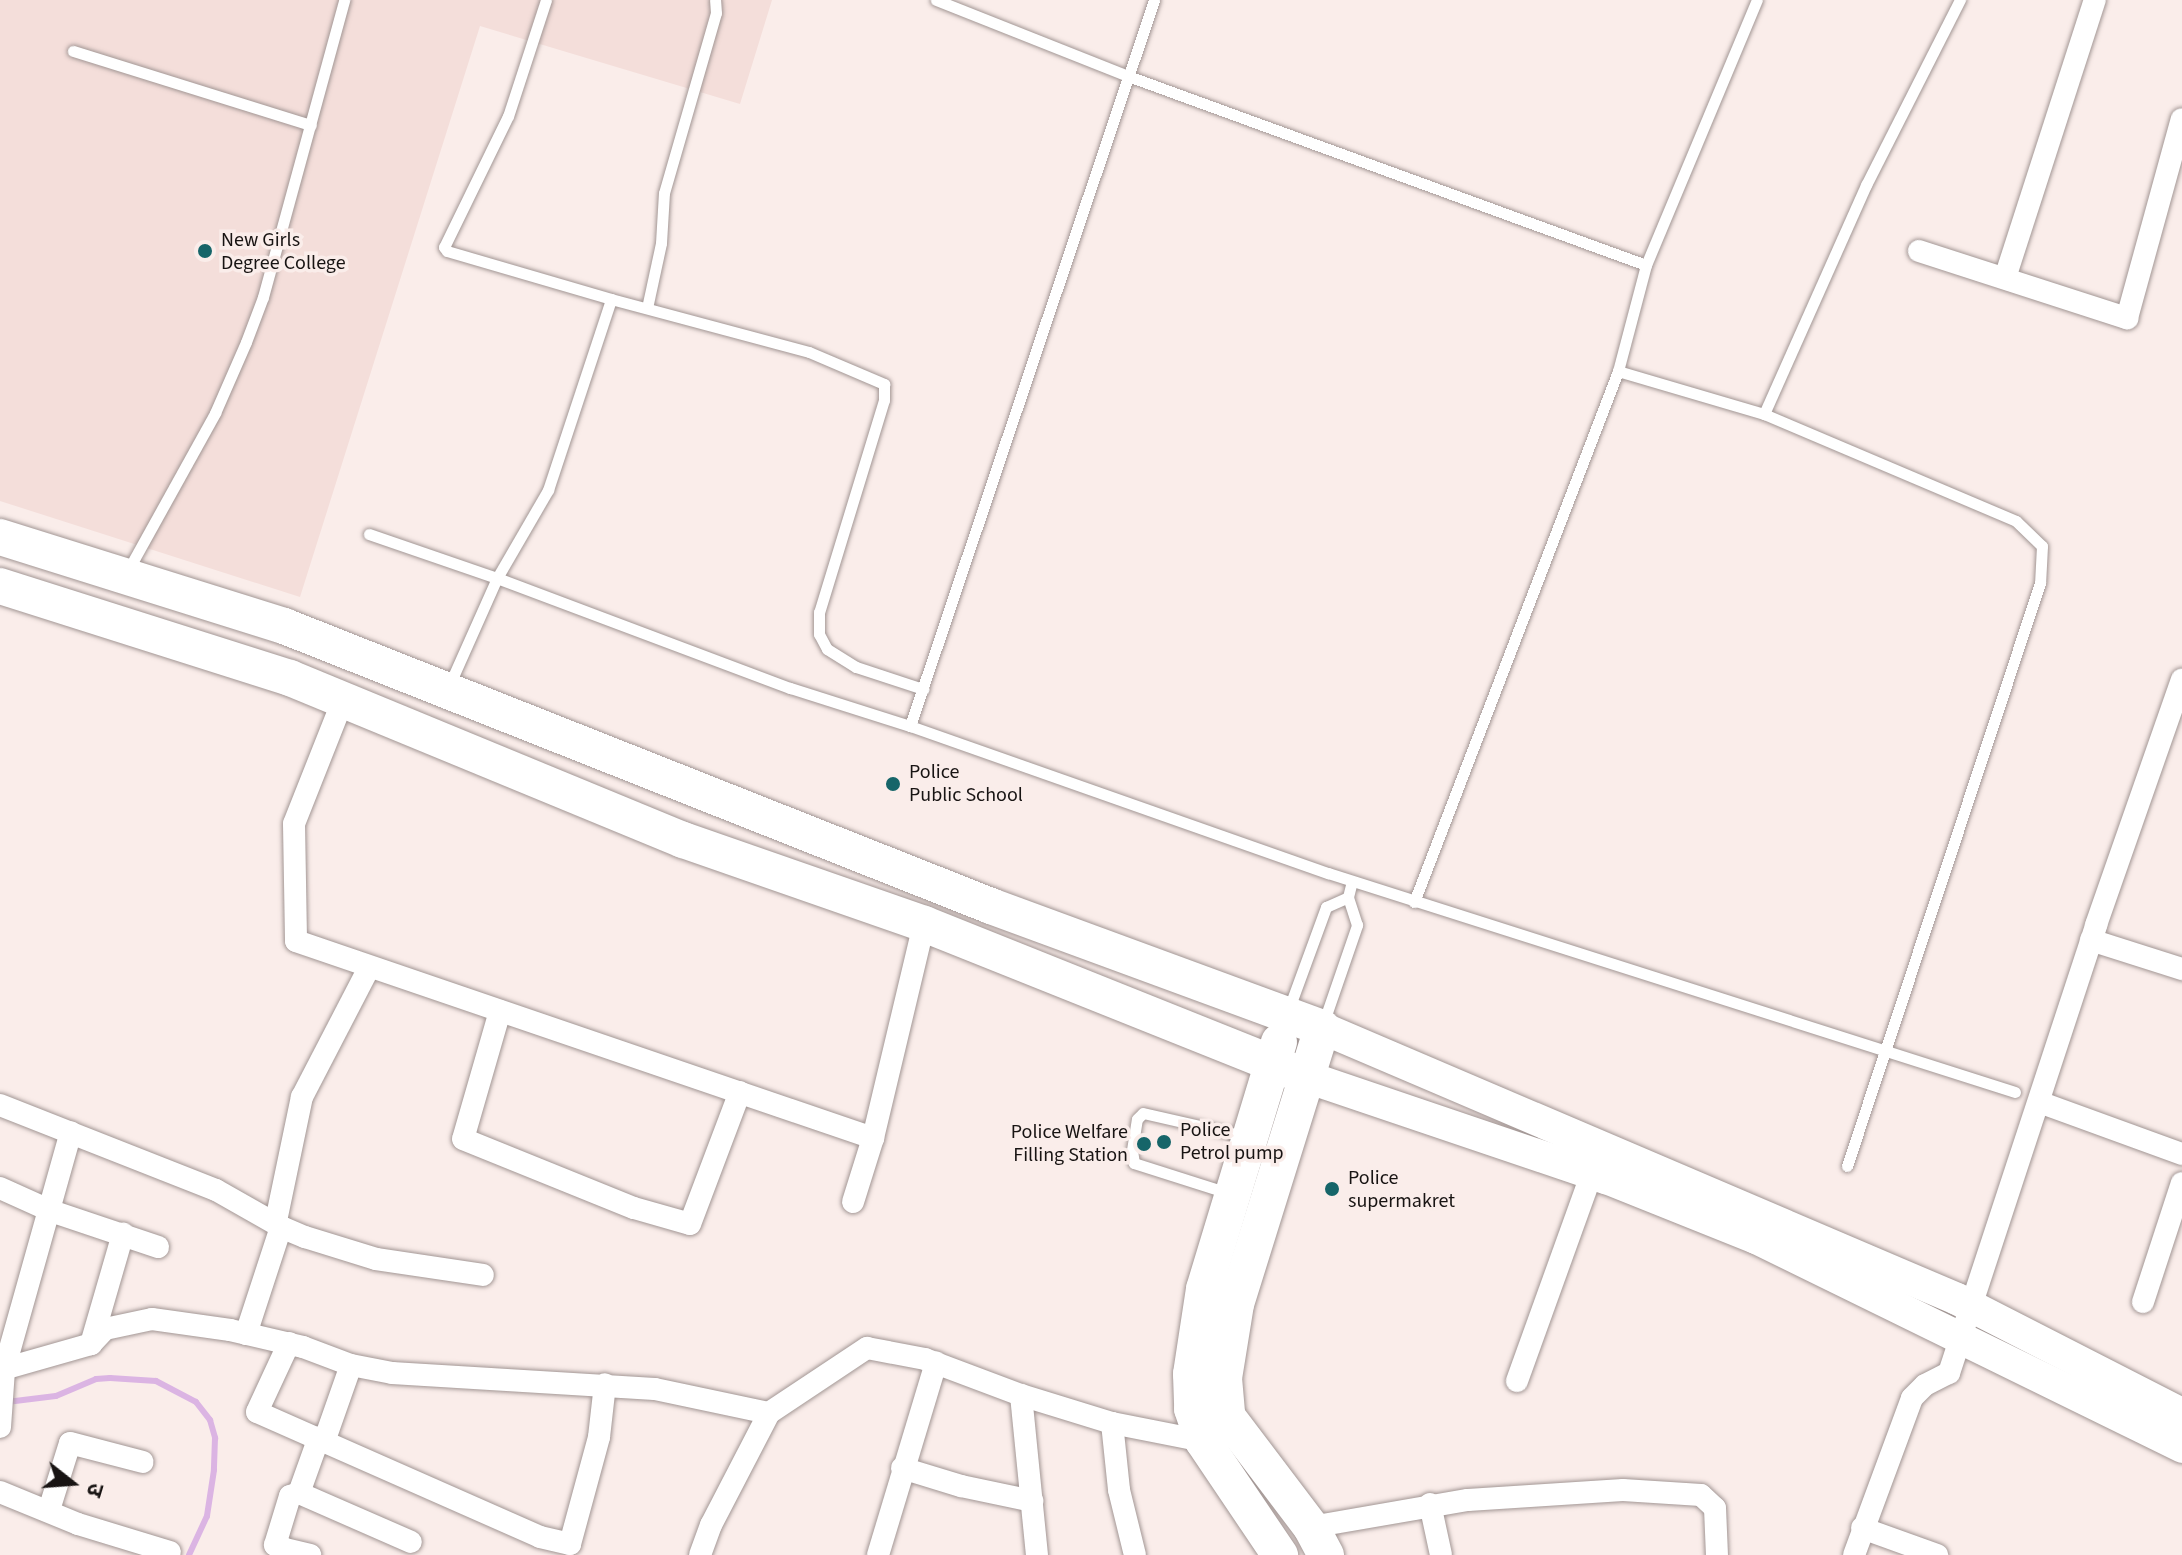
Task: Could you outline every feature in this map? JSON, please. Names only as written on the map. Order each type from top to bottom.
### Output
[{"type":"main road","points":[[0,537],[284,626],[991,906],[1322,1028],[1973,1307],[2182,1414]]},
{"type":"main road","points":[[0,586],[248,664],[683,840],[924,924],[1288,1070],[1592,1173],[1756,1238],[2182,1447]]},
{"type":"main road","points":[[1287,1015],[1288,1070],[1236,1304],[1224,1378],[1227,1416],[1318,1541]]},
{"type":"main road","points":[[1280,1555],[1203,1441],[1192,1409],[1191,1374],[1204,1289],[1250,1137],[1288,1070],[1322,1028]]},
{"type":"street","points":[[2005,278],[2095,0]]},
{"type":"street","points":[[1919,251],[2127,318],[2173,188],[2182,119]]},
{"type":"street","points":[[1854,1555],[1912,1398],[1925,1385],[1949,1373],[2091,940],[2182,680]]},
{"type":"street","points":[[343,700],[294,824],[296,941],[873,1138]]},
{"type":"street","points":[[853,1202],[873,1138],[924,924]]},
{"type":"street","points":[[2091,940],[2182,969]]},
{"type":"street","points":[[246,1334],[278,1224],[302,1097],[369,968]]},
{"type":"street","points":[[500,1011],[463,1139],[510,1161],[634,1208],[690,1224],[740,1092]]},
{"type":"street","points":[[2039,1102],[2182,1154]]},
{"type":"street","points":[[0,1105],[216,1190],[278,1224],[376,1259],[483,1275]]},
{"type":"street","points":[[0,1426],[2,1370],[51,1211],[71,1132]]},
{"type":"street","points":[[1517,1381],[1592,1173]]},
{"type":"street","points":[[2143,1302],[2182,1183]]},
{"type":"street","points":[[0,1188],[51,1211],[158,1247]]},
{"type":"street","points":[[91,1344],[123,1234]]},
{"type":"street","points":[[2,1370],[91,1344],[105,1329],[152,1319],[289,1343],[351,1365],[392,1373],[655,1389],[769,1413]]},
{"type":"street","points":[[289,1343],[257,1412],[322,1438],[569,1550],[599,1437],[605,1384]]},
{"type":"street","points":[[700,1555],[711,1525],[769,1413],[867,1348],[936,1363],[1021,1395],[1112,1423],[1203,1441]]},
{"type":"street","points":[[878,1555],[936,1363]]},
{"type":"street","points":[[299,1493],[351,1365]]},
{"type":"street","points":[[1021,1395],[1037,1555]]},
{"type":"street","points":[[1112,1423],[1119,1490],[1135,1555]]},
{"type":"street","points":[[49,1510],[70,1443],[143,1462]]},
{"type":"street","points":[[902,1468],[961,1486],[1032,1501]]},
{"type":"street","points":[[1318,1541],[1430,1504],[1623,1490],[1701,1495],[1715,1508],[1717,1555]]},
{"type":"street","points":[[0,1492],[78,1524],[170,1552]]},
{"type":"street","points":[[310,1555],[284,1552],[275,1545],[290,1496],[299,1493],[411,1542]]},
{"type":"street","points":[[1430,1504],[1441,1555]]},
{"type":"street","points":[[1862,1528],[1937,1555]]},
{"type":"lane","points":[[125,576],[215,413],[246,342],[263,297],[344,0]]},
{"type":"lane","points":[[546,0],[508,116],[444,247],[447,251],[611,299],[809,352],[884,384],[884,400],[819,612],[819,634],[827,649],[856,667],[923,689]]},
{"type":"lane","points":[[647,308],[661,243],[664,193],[716,13],[715,0]]},
{"type":"lane","points":[[936,0],[1128,76],[1646,265]]},
{"type":"lane","points":[[910,726],[1154,0]]},
{"type":"lane","points":[[1414,902],[1618,371],[1646,265],[1757,0]]},
{"type":"lane","points":[[1764,414],[1866,185],[1960,0]]},
{"type":"lane","points":[[73,51],[311,125]]},
{"type":"lane","points":[[447,688],[497,578],[548,490],[611,299]]},
{"type":"lane","points":[[1618,371],[1764,414],[2016,521],[2042,546],[2040,583],[1847,1166]]},
{"type":"lane","points":[[369,534],[497,578],[790,688],[910,726],[1352,881],[2015,1092]]},
{"type":"lane","points":[[1322,1028],[1357,925],[1348,897],[1352,881]]},
{"type":"lane","points":[[1287,1015],[1326,907],[1348,897]]},
{"type":"lane","points":[[1232,1194],[1134,1163],[1132,1150],[1137,1119],[1143,1113],[1250,1137]]},
{"type":"shaded area","name":"New Girls Degree College","points":[[0,0],[772,0],[740,104],[480,26],[300,597],[0,501]]},
{"type":"waterway","points":[[7,1402],[56,1396],[96,1379],[110,1378],[156,1381],[196,1402],[210,1420],[215,1438],[214,1470],[207,1516],[189,1555]]},
{"type":"place","name":"New Girls Degree College","points":[[205,251]]},
{"type":"place","name":"Police Public School","points":[[893,784]]},
{"type":"place","name":"Police Petrol pump","points":[[1164,1142]]},
{"type":"place","name":"Police Welfare Filling Station","points":[[1144,1144]]},
{"type":"place","name":"Police supermakret","points":[[1332,1189]]}]
